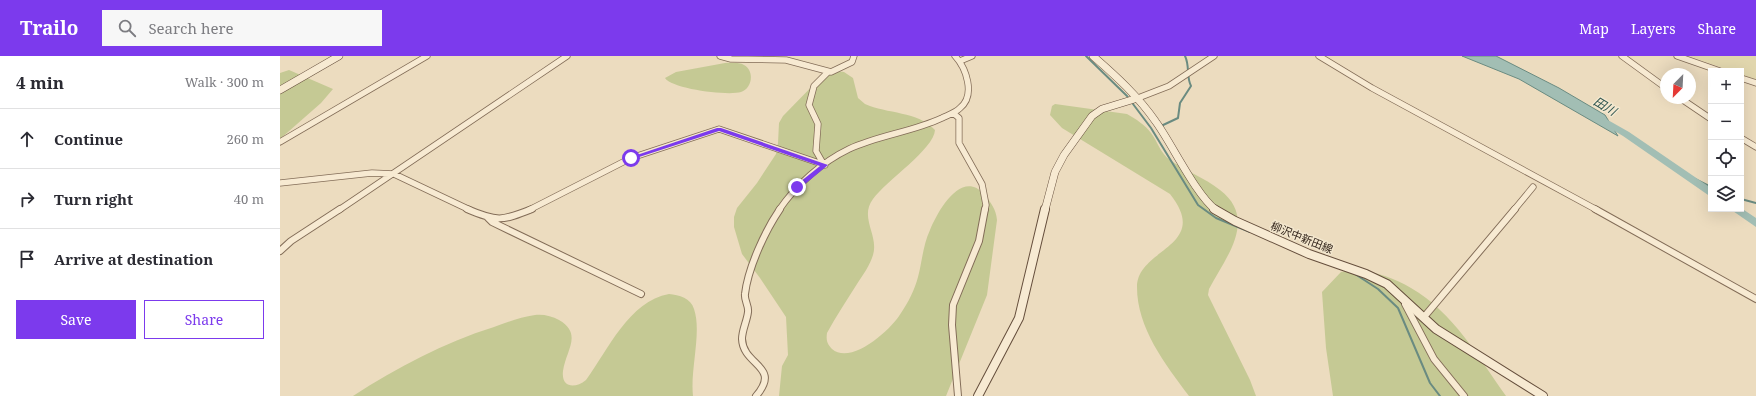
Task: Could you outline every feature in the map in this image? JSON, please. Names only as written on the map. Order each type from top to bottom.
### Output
[{"type":"main road","points":[[280,90],[339,56]]},
{"type":"main road","name":"柳沢中新田線","points":[[1093,56],[1114,74],[1156,122],[1201,193],[1214,209],[1235,221],[1309,254],[1366,274],[1387,284],[1406,299],[1436,329],[1467,350],[1543,396]]},
{"type":"main road","points":[[978,396],[1019,318],[1055,172],[1068,149],[1092,116],[1102,109],[1136,98]]},
{"type":"street","points":[[280,142],[427,56]]},
{"type":"street","points":[[280,251],[291,241],[394,174],[567,56]]},
{"type":"street","points":[[720,56],[731,59],[786,60],[828,72],[837,71],[852,62],[854,56]]},
{"type":"street","points":[[756,396],[764,387],[766,376],[762,369],[744,350],[742,335],[748,309],[745,296],[760,249],[778,210],[797,187],[842,153],[859,145],[921,127],[953,113],[965,103],[968,93],[968,75],[960,60],[955,56]]},
{"type":"street","points":[[960,60],[972,56]]},
{"type":"street","points":[[1136,98],[1153,93],[1180,79],[1214,56]]},
{"type":"street","points":[[1319,56],[1372,88],[1608,216],[1756,299]]},
{"type":"street","points":[[1622,56],[1660,84]]},
{"type":"street","points":[[1677,56],[1711,68]]},
{"type":"street","points":[[825,165],[821,162],[816,151],[818,124],[809,105],[814,86],[828,72]]},
{"type":"street","points":[[1744,79],[1756,84]]},
{"type":"street","points":[[1689,104],[1708,117]]},
{"type":"street","points":[[953,113],[959,118],[959,143],[982,184],[985,193],[986,205],[979,241],[953,305],[952,325],[958,396]]},
{"type":"street","points":[[280,183],[372,173],[394,174],[488,218],[499,219],[520,214],[620,162],[719,129],[825,165]]},
{"type":"street","points":[[1744,140],[1756,147]]},
{"type":"street","points":[[1424,317],[1534,187]]},
{"type":"street","points":[[488,218],[492,222],[641,294]]},
{"type":"street","points":[[1406,299],[1404,302],[1434,359],[1464,396]]},
{"type":"shaded area","points":[[1689,56],[1756,56],[1756,82],[1744,78],[1744,68],[1723,68]]},
{"type":"green space","points":[[725,63],[740,63],[750,71],[750,84],[745,90],[734,93],[701,91],[678,85],[665,78],[676,72]]},
{"type":"green space","points":[[289,70],[333,89],[321,103],[280,139],[280,73]]},
{"type":"green space","points":[[836,71],[844,72],[853,78],[858,98],[865,104],[920,119],[935,130],[933,138],[927,146],[879,192],[869,206],[868,220],[874,240],[873,255],[866,270],[827,333],[827,342],[832,349],[840,353],[850,353],[860,349],[880,336],[896,320],[906,305],[915,286],[930,230],[945,204],[959,189],[967,186],[975,188],[984,194],[996,213],[997,220],[987,295],[946,396],[779,396],[782,366],[788,355],[786,317],[742,254],[734,227],[734,217],[737,208],[757,183],[776,154],[779,123],[783,116],[824,74]]},
{"type":"green space","points":[[1055,104],[1127,114],[1149,130],[1161,151],[1170,160],[1220,190],[1231,201],[1237,213],[1238,226],[1230,251],[1209,289],[1208,295],[1250,380],[1256,396],[1189,396],[1162,358],[1147,331],[1142,317],[1138,302],[1137,287],[1140,274],[1148,263],[1169,246],[1178,236],[1183,225],[1181,212],[1170,194],[1062,128],[1050,115],[1052,106]]},
{"type":"green space","points":[[1359,269],[1386,276],[1405,284],[1426,298],[1440,310],[1475,351],[1506,396],[1333,396],[1326,348],[1322,292],[1341,272]]},
{"type":"green space","points":[[669,294],[681,296],[690,302],[694,309],[697,329],[693,375],[693,396],[353,396],[387,375],[457,340],[525,317],[538,315],[559,320],[566,325],[570,331],[572,337],[563,371],[563,377],[566,384],[573,386],[577,385],[586,380],[611,341],[631,316],[642,306],[655,298]]},
{"type":"water","points":[[1462,56],[1496,56],[1559,88],[1605,115],[1618,136],[1519,79]]},
{"type":"waterway","points":[[1086,56],[1127,96],[1151,128],[1198,205],[1216,218],[1250,232]]},
{"type":"waterway","points":[[1161,126],[1178,118],[1180,103],[1191,86],[1185,56]]},
{"type":"waterway","name":"田川","points":[[1599,118],[1626,134],[1708,191]]},
{"type":"waterway","name":"田川","points":[[1683,173],[1708,186]]},
{"type":"waterway","points":[[1744,200],[1756,203]]},
{"type":"waterway","name":"田川","points":[[1740,212],[1756,223]]},
{"type":"waterway","points":[[1355,274],[1378,289],[1398,308],[1430,383],[1440,396]]},
{"type":"route","points":[[631,158],[673,146],[719,129],[825,165],[797,187]]}]
